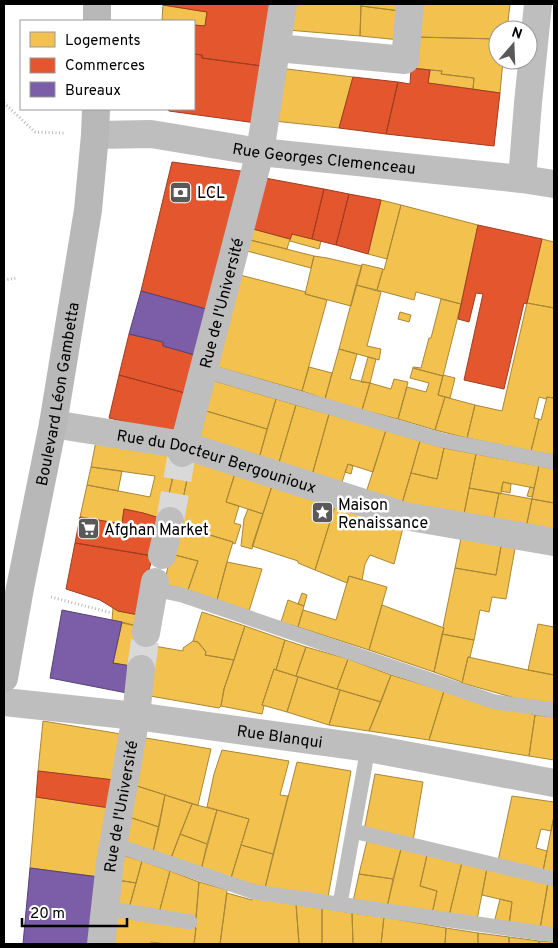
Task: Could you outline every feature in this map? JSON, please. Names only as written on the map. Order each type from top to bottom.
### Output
[{"type":"main road","points":[[97,4],[97,20]]},
{"type":"main road","name":"Boulevard Léon Gambetta","points":[[4,678],[53,424],[88,210],[95,122]]},
{"type":"street","name":"Rue de l'Université","points":[[182,449],[260,152],[283,4]]},
{"type":"street","points":[[277,48],[405,60],[410,4]]},
{"type":"street","points":[[522,179],[538,4]]},
{"type":"street","name":"Rue Georges Clemenceau","points":[[95,122],[151,134],[260,152],[522,179],[554,184]]},
{"type":"street","name":"Rue du Docteur Bergounioux","points":[[53,424],[182,449],[405,516],[554,542]]},
{"type":"street","points":[[162,555],[170,521]]},
{"type":"street","points":[[146,633],[155,586]]},
{"type":"street","name":"Rue de l'Université","points":[[101,944],[110,863],[136,716],[141,669]]},
{"type":"street","name":"Rue Blanqui","points":[[4,702],[136,716],[368,748],[554,783]]},
{"type":"lane","points":[[203,370],[441,440],[554,462]]},
{"type":"lane","points":[[155,586],[495,702],[554,710]]},
{"type":"lane","points":[[340,904],[368,748]]},
{"type":"lane","points":[[353,831],[554,879]]},
{"type":"lane","points":[[113,844],[254,892],[554,935]]},
{"type":"lane","points":[[105,908],[190,922]]},
{"type":"path","points":[[4,103],[35,132],[95,122]]},
{"type":"path","points":[[4,280],[16,278]]},
{"type":"path","points":[[20,588],[112,613]]},
{"type":"building: Logements","points":[[291,4],[361,4],[360,36],[287,30]]},
{"type":"building: Logements","points":[[361,4],[401,4],[400,11],[361,6]]},
{"type":"building: Logements","points":[[418,4],[510,4],[508,20],[488,20],[488,39],[415,37]]},
{"type":"building: Logements","points":[[163,5],[207,12],[205,26],[195,25],[195,20],[162,20]]},
{"type":"building: Logements","points":[[361,6],[400,11],[400,40],[360,36]]},
{"type":"building: Logements","points":[[415,37],[488,39],[488,70],[502,70],[500,93],[473,89],[474,78],[441,74],[442,71],[411,68]]},
{"type":"building: Logements","points":[[279,68],[353,77],[339,128],[274,121]]},
{"type":"building: Logements","points":[[430,70],[442,71],[441,74],[474,78],[473,89],[428,83]]},
{"type":"building: Logements","points":[[381,200],[401,205],[387,259],[368,254]]},
{"type":"building: Logements","points":[[401,205],[478,225],[461,304],[416,292],[414,300],[377,290]]},
{"type":"building: Logements","points":[[253,229],[290,239],[287,249],[250,240]]},
{"type":"building: Logements","points":[[292,234],[321,241],[319,249],[290,241]]},
{"type":"building: Logements","points":[[542,239],[554,242],[554,308],[527,303]]},
{"type":"building: Logements","points":[[250,240],[314,256],[311,268],[247,251]]},
{"type":"building: Logements","points":[[314,256],[362,266],[351,306],[305,294]]},
{"type":"building: Logements","points":[[362,264],[383,269],[377,290],[356,285]]},
{"type":"building: Logements","points":[[240,275],[306,292],[305,294],[327,300],[302,391],[214,366]]},
{"type":"building: Logements","points":[[356,285],[381,292],[367,346],[381,349],[379,360],[339,349]]},
{"type":"building: Logements","points":[[441,299],[461,304],[443,376],[413,368],[421,368]]},
{"type":"building: Logements","points":[[527,303],[554,308],[554,398],[547,397],[546,399],[539,397],[534,418],[539,419],[531,451],[467,438],[475,405],[502,411]]},
{"type":"building: Logements","points":[[400,312],[411,315],[409,322],[398,319]]},
{"type":"building: Logements","points":[[339,349],[357,354],[350,379],[370,383],[362,410],[325,399]]},
{"type":"building: Logements","points":[[368,357],[376,359],[370,383],[361,382]]},
{"type":"building: Logements","points":[[309,367],[332,373],[325,399],[302,391]]},
{"type":"building: Logements","points":[[413,368],[443,376],[438,395],[445,397],[435,430],[398,419],[407,387],[426,392],[429,383],[410,378]]},
{"type":"building: Logements","points":[[443,375],[455,378],[450,398],[438,395]]},
{"type":"building: Logements","points":[[394,379],[408,382],[398,419],[362,410],[370,383],[391,389]]},
{"type":"building: Logements","points":[[211,380],[276,399],[267,429],[203,410]]},
{"type":"building: Logements","points":[[445,397],[475,405],[467,438],[435,430]]},
{"type":"building: Logements","points":[[547,397],[554,398],[554,455],[531,451]]},
{"type":"building: Logements","points":[[276,399],[296,405],[277,469],[258,462]]},
{"type":"building: Logements","points":[[296,405],[329,414],[311,479],[277,469]]},
{"type":"building: Logements","points":[[203,410],[267,429],[258,462],[194,442]]},
{"type":"building: Logements","points":[[329,414],[386,430],[373,472],[348,464],[340,488],[311,479]]},
{"type":"building: Logements","points":[[386,430],[420,441],[401,507],[365,496]]},
{"type":"building: Logements","points":[[96,441],[172,451],[167,471],[172,481],[163,519],[124,509],[122,524],[80,517],[87,485],[150,497],[155,476],[91,467]]},
{"type":"building: Logements","points":[[420,441],[444,448],[437,479],[411,473]]},
{"type":"building: Logements","points":[[444,448],[476,454],[463,519],[401,507],[411,473],[437,479]]},
{"type":"building: Logements","points":[[172,451],[192,456],[178,523],[163,519],[172,481],[167,471]]},
{"type":"building: Logements","points":[[476,454],[539,466],[534,488],[503,482],[501,494],[469,488]]},
{"type":"building: Logements","points":[[192,456],[236,470],[226,502],[239,506],[234,523],[241,525],[235,544],[200,532],[201,529],[178,522]]},
{"type":"building: Logements","points":[[348,464],[353,466],[351,474],[345,472]]},
{"type":"building: Logements","points":[[539,466],[554,469],[554,503],[532,499]]},
{"type":"building: Logements","points":[[91,467],[122,471],[118,491],[87,485]]},
{"type":"building: Logements","points":[[236,470],[273,483],[263,514],[226,502]]},
{"type":"building: Logements","points":[[503,482],[511,484],[510,493],[501,491]]},
{"type":"building: Logements","points":[[273,483],[336,503],[315,570],[298,563],[298,561],[252,546]]},
{"type":"building: Logements","points":[[530,487],[534,488],[532,497],[527,496]]},
{"type":"building: Logements","points":[[469,488],[499,493],[493,523],[463,519]]},
{"type":"building: Logements","points":[[499,493],[532,499],[526,528],[493,523]]},
{"type":"building: Logements","points":[[532,499],[554,503],[554,533],[526,528]]},
{"type":"building: Logements","points":[[336,503],[404,524],[394,564],[370,555],[365,564],[362,580],[349,576],[347,583],[315,570]]},
{"type":"building: Logements","points":[[248,509],[263,514],[252,549],[241,546],[244,519]]},
{"type":"building: Logements","points":[[178,522],[201,529],[200,532],[233,542],[217,600],[188,590],[198,561],[171,554]]},
{"type":"building: Logements","points":[[462,533],[502,541],[496,575],[455,568]]},
{"type":"building: Logements","points":[[502,541],[516,543],[506,599],[492,597],[489,612],[480,610],[474,640],[442,634],[455,568],[496,575]]},
{"type":"building: Logements","points":[[171,554],[198,561],[188,590],[164,584]]},
{"type":"building: Logements","points":[[227,562],[262,569],[249,611],[217,600]]},
{"type":"building: Logements","points":[[349,576],[387,587],[369,650],[298,627],[303,610],[336,620]]},
{"type":"building: Logements","points":[[302,593],[307,595],[304,606],[298,604]]},
{"type":"building: Logements","points":[[288,600],[304,606],[298,627],[281,622]]},
{"type":"building: Logements","points":[[382,605],[444,628],[434,672],[369,650]]},
{"type":"building: Logements","points":[[113,607],[118,611],[139,615],[137,626],[112,621]]},
{"type":"building: Logements","points":[[202,612],[245,626],[234,660],[205,655],[206,652],[198,642],[193,641]]},
{"type":"building: Logements","points":[[122,622],[137,626],[131,666],[113,663]]},
{"type":"building: Logements","points":[[538,624],[554,627],[554,675],[528,670]]},
{"type":"building: Logements","points":[[245,626],[285,640],[276,670],[274,669],[262,705],[264,706],[262,714],[221,706],[224,689]]},
{"type":"building: Logements","points":[[137,629],[156,635],[150,671],[131,666]]},
{"type":"building: Logements","points":[[442,634],[474,640],[462,683],[434,672]]},
{"type":"building: Logements","points":[[285,640],[306,647],[296,676],[276,670]]},
{"type":"building: Logements","points":[[193,641],[198,642],[206,652],[205,655],[234,660],[219,708],[150,696],[147,691],[154,646],[183,651],[183,648]]},
{"type":"building: Logements","points":[[306,647],[348,659],[337,689],[296,676]]},
{"type":"building: Logements","points":[[468,657],[554,675],[554,705],[515,698],[462,683]]},
{"type":"building: Logements","points":[[348,659],[391,675],[381,702],[337,689]]},
{"type":"building: Logements","points":[[274,669],[298,677],[287,712],[262,705]]},
{"type":"building: Logements","points":[[391,675],[444,691],[429,740],[369,731]]},
{"type":"building: Logements","points":[[298,677],[340,690],[329,725],[287,712]]},
{"type":"building: Logements","points":[[340,690],[381,702],[369,731],[329,725]]},
{"type":"building: Logements","points":[[444,691],[535,715],[529,756],[429,740]]},
{"type":"building: Logements","points":[[535,715],[554,717],[554,760],[529,756]]},
{"type":"building: Logements","points":[[43,721],[121,734],[114,780],[38,771]]},
{"type":"building: Logements","points":[[140,737],[211,749],[198,805],[134,785]]},
{"type":"building: Logements","points":[[222,750],[289,761],[280,795],[288,796],[273,854],[241,845],[249,819],[207,807],[214,774]]},
{"type":"building: Logements","points":[[297,762],[351,771],[328,897],[265,888]]},
{"type":"building: Logements","points":[[375,774],[423,782],[413,841],[364,831]]},
{"type":"building: Logements","points":[[134,785],[165,795],[159,827],[129,817]]},
{"type":"building: Logements","points":[[165,795],[192,804],[171,858],[153,852]]},
{"type":"building: Logements","points":[[512,796],[554,802],[551,831],[541,829],[536,848],[547,851],[543,871],[498,861]]},
{"type":"building: Logements","points":[[36,797],[110,808],[99,877],[30,868]]},
{"type":"building: Logements","points":[[192,804],[217,810],[207,844],[180,834]]},
{"type":"building: Logements","points":[[217,810],[249,819],[231,878],[201,870]]},
{"type":"building: Logements","points":[[554,816],[554,874],[543,871]]},
{"type":"building: Logements","points":[[129,817],[159,827],[153,852],[125,842]]},
{"type":"building: Logements","points":[[180,834],[207,844],[201,870],[171,858]]},
{"type":"building: Logements","points":[[367,841],[401,849],[393,879],[359,874]]},
{"type":"building: Logements","points":[[241,845],[273,854],[265,888],[231,878]]},
{"type":"building: Logements","points":[[401,849],[427,855],[420,886],[437,891],[432,914],[387,907]]},
{"type":"building: Logements","points":[[122,855],[142,861],[136,883],[117,880]]},
{"type":"building: Logements","points":[[427,855],[462,862],[449,916],[432,914],[437,891],[420,886]]},
{"type":"building: Logements","points":[[142,861],[170,871],[159,913],[129,908]]},
{"type":"building: Logements","points":[[462,862],[487,868],[477,920],[449,916]]},
{"type":"building: Logements","points":[[487,868],[548,884],[540,929],[509,925],[512,902],[482,895]]},
{"type":"building: Logements","points":[[170,871],[199,882],[196,919],[159,913]]},
{"type":"building: Logements","points":[[359,874],[393,879],[387,907],[353,902]]},
{"type":"building: Logements","points":[[117,880],[136,883],[129,908],[113,906]]},
{"type":"building: Logements","points":[[199,882],[227,890],[220,944],[194,944]]},
{"type":"building: Logements","points":[[548,882],[554,883],[554,931],[540,929]]},
{"type":"building: Logements","points":[[227,893],[252,900],[253,896],[296,904],[299,944],[220,944]]},
{"type":"building: Logements","points":[[500,899],[512,902],[509,925],[494,923]]},
{"type":"building: Logements","points":[[296,904],[322,908],[322,944],[299,944]]},
{"type":"building: Logements","points":[[322,908],[352,913],[353,944],[322,944]]},
{"type":"building: Logements","points":[[352,913],[384,917],[381,944],[353,944]]},
{"type":"building: Logements","points":[[112,916],[144,919],[196,928],[194,944],[151,942],[151,944],[110,944]]},
{"type":"building: Logements","points":[[384,917],[446,928],[445,944],[381,944]]},
{"type":"building: Logements","points":[[446,928],[478,933],[478,944],[445,944]]},
{"type":"building: Logements","points":[[478,933],[509,937],[509,944],[478,944]]},
{"type":"building: Logements","points":[[509,937],[539,941],[539,944],[509,944]]},
{"type":"building: Logements","points":[[539,941],[554,942],[554,944],[539,944]]},
{"type":"building: Commerces","points":[[272,4],[262,66],[202,58],[202,55],[195,54],[195,25],[205,26],[207,12],[163,5]]},
{"type":"building: Commerces","points":[[195,54],[202,55],[202,58],[262,66],[256,123],[169,111],[195,110]]},
{"type":"building: Commerces","points":[[411,68],[430,70],[428,83],[500,93],[494,146],[386,134],[398,82],[410,84]]},
{"type":"building: Commerces","points":[[353,77],[398,82],[386,134],[339,128]]},
{"type":"building: Commerces","points":[[172,162],[241,171],[206,309],[141,291]]},
{"type":"building: Commerces","points":[[265,178],[324,189],[312,239],[292,234],[290,239],[253,229]]},
{"type":"building: Commerces","points":[[324,189],[349,194],[336,245],[312,239]]},
{"type":"building: Commerces","points":[[349,194],[381,200],[368,254],[336,245]]},
{"type":"building: Commerces","points":[[478,225],[542,239],[527,303],[524,303],[504,389],[464,380],[483,294],[476,293],[469,322],[458,319]]},
{"type":"building: Commerces","points":[[129,334],[163,342],[163,346],[195,355],[185,393],[119,375]]},
{"type":"building: Commerces","points":[[119,375],[185,393],[175,434],[109,418]]},
{"type":"building: Commerces","points":[[124,509],[163,519],[153,556],[75,543],[80,517],[122,524]]},
{"type":"building: Commerces","points":[[75,543],[153,556],[139,615],[118,611],[100,600],[66,589]]},
{"type":"building: Commerces","points":[[38,771],[114,780],[110,808],[36,797]]},
{"type":"building: Bureaux","points":[[141,291],[206,309],[195,355],[163,346],[163,342],[129,334]]},
{"type":"building: Bureaux","points":[[62,610],[122,622],[113,663],[131,666],[127,693],[50,678]]},
{"type":"building: Bureaux","points":[[30,868],[99,877],[93,944],[23,944]]},
{"type":"tunnel","points":[[170,521],[182,453]]},
{"type":"tunnel","points":[[141,669],[146,633]]},
{"type":"place","name":"LCL","points":[[181,192]]},
{"type":"place","name":"Maison Renaissance","points":[[322,513]]},
{"type":"place","name":"Afghan Market","points":[[88,529]]}]
